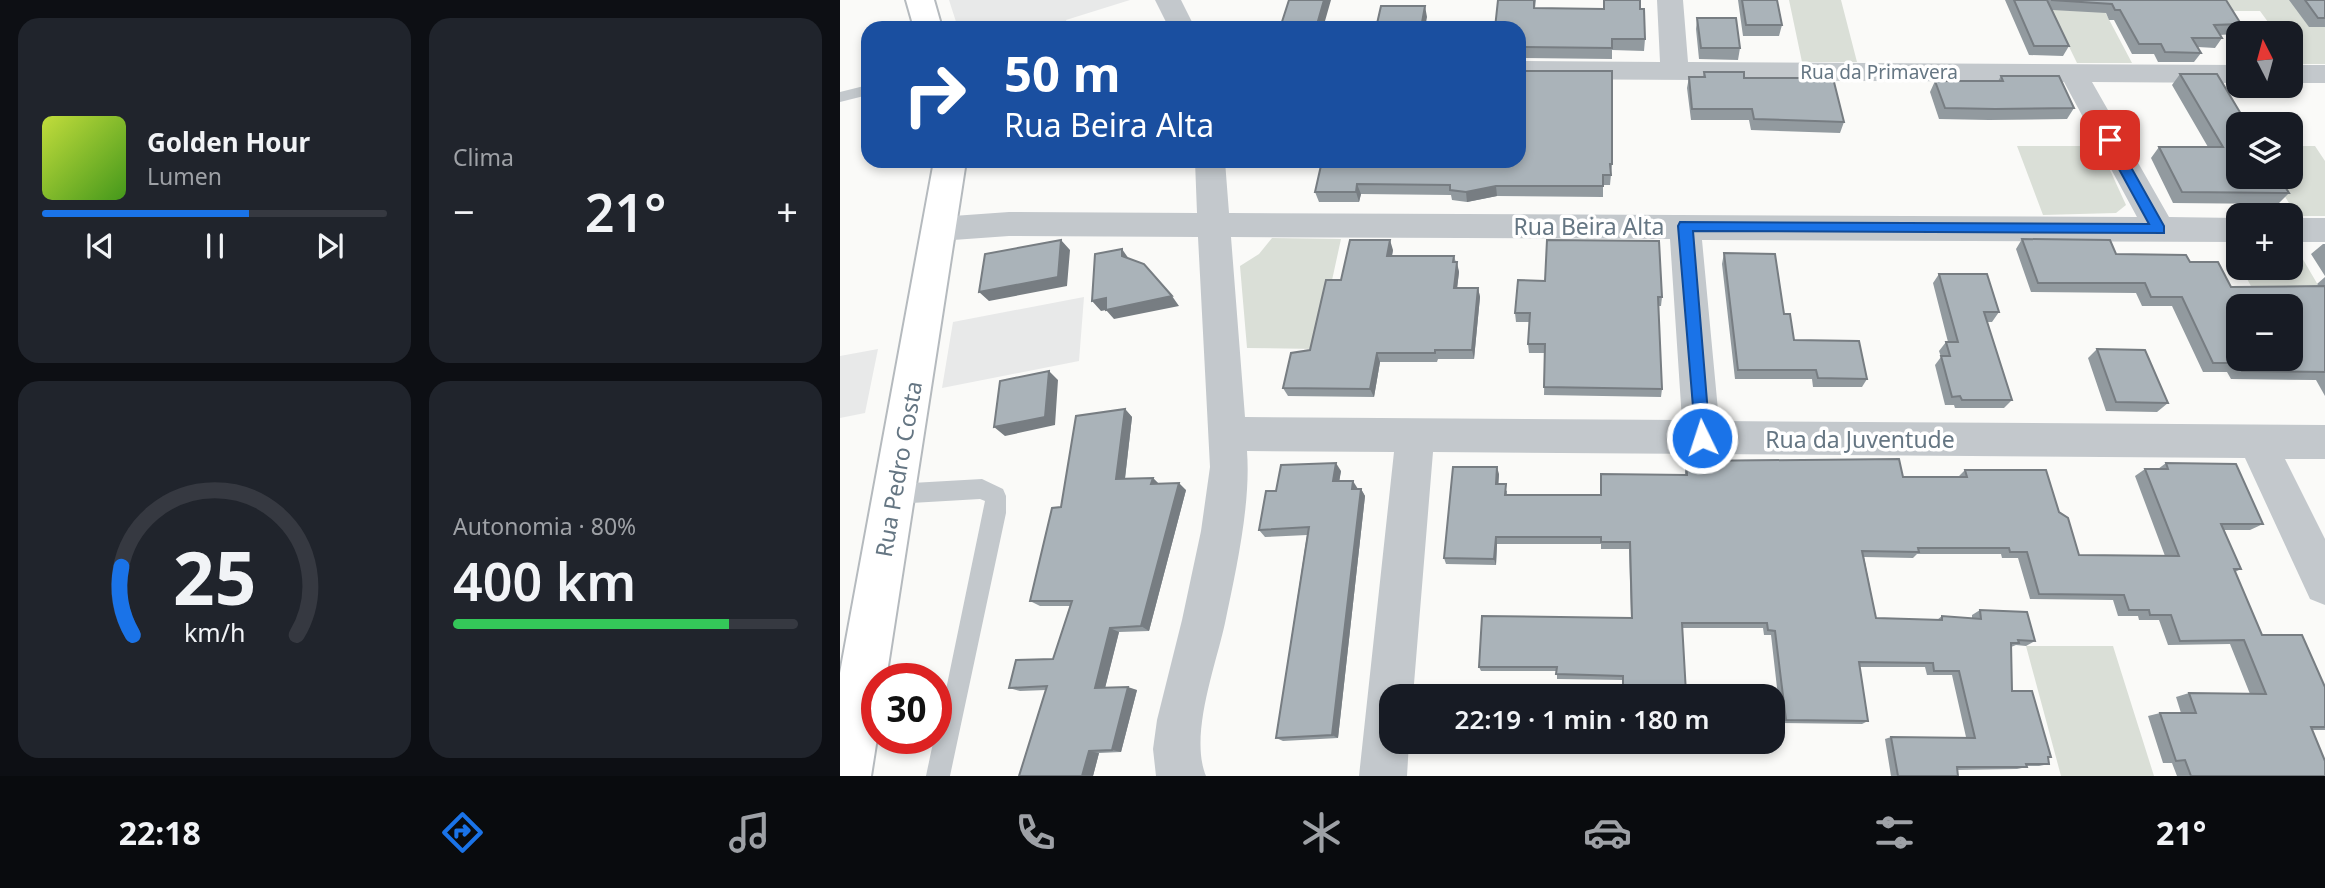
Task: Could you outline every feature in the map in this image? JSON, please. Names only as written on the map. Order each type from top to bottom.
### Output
[{"type":"main road","points":[[920,0],[927,21]]},
{"type":"main road","name":"Rua Pedro Costa","points":[[846,776],[949,168]]},
{"type":"street","points":[[1168,0],[1178,21]]},
{"type":"street","points":[[1670,0],[1675,71]]},
{"type":"street","name":"Rua da Primavera","points":[[1526,70],[2226,74]]},
{"type":"street","points":[[2073,73],[2159,229]]},
{"type":"street","points":[[2303,74],[2325,74]]},
{"type":"street","points":[[1182,776],[1178,771],[1176,749],[1221,531],[1229,467],[1210,168]]},
{"type":"street","name":"Rua Beira Alta","points":[[939,229],[1009,224],[2226,230]]},
{"type":"street","points":[[1685,226],[1702,438]]},
{"type":"street","points":[[2303,230],[2325,230]]},
{"type":"street","name":"Rua da Juventude","points":[[1228,434],[2325,442]]},
{"type":"street","points":[[1383,776],[1415,437]]},
{"type":"street","points":[[2258,442],[2325,584]]},
{"type":"lane","points":[[840,97],[861,92]]},
{"type":"lane","points":[[894,494],[982,489],[996,496],[995,513],[939,776]]},
{"type":"shaded area","points":[[949,0],[1130,0],[1066,21],[956,21]]},
{"type":"shaded area","points":[[1789,0],[1841,0],[1857,62],[1802,62]]},
{"type":"shaded area","points":[[2201,0],[2304,0],[2325,11],[2325,64],[2303,64],[2303,21],[2267,21],[2260,11],[2208,11]]},
{"type":"shaded area","points":[[2051,10],[2104,10],[2132,63],[2077,63]]},
{"type":"shaded area","points":[[2017,146],[2099,146],[2126,205],[2116,213],[2043,215]]},
{"type":"shaded area","points":[[2303,146],[2315,146],[2325,161],[2325,216],[2303,216],[2303,203],[2289,203],[2280,189],[2303,189]]},
{"type":"shaded area","points":[[1272,238],[1341,239],[1317,349],[1247,348],[1240,266],[1259,254]]},
{"type":"shaded area","points":[[2303,259],[2325,297],[2303,303],[2303,294],[2255,294],[2248,280],[2303,280]]},
{"type":"shaded area","points":[[1084,297],[1079,361],[942,388],[953,322]]},
{"type":"shaded area","points":[[878,349],[865,413],[840,418],[840,356]]},
{"type":"shaded area","points":[[2026,646],[2113,646],[2154,776],[2061,776]]},
{"type":"building","points":[[1289,0],[1324,0],[1318,21],[1282,21]]},
{"type":"building","points":[[1498,0],[1534,0],[1534,8],[1604,9],[1604,0],[1640,0],[1640,9],[1644,9],[1645,39],[1612,39],[1612,48],[1526,47],[1526,21],[1496,21]]},
{"type":"building","points":[[1742,0],[1777,0],[1782,25],[1746,25]]},
{"type":"building","points":[[2014,0],[2047,0],[2069,46],[2034,46]]},
{"type":"building","points":[[2051,0],[2226,0],[2239,21],[2214,25],[2222,38],[2192,38],[2201,53],[2165,52],[2161,44],[2139,44],[2120,10],[2115,10],[2112,4]]},
{"type":"building","points":[[2305,0],[2325,0],[2325,18],[2318,18]]},
{"type":"building","points":[[1381,6],[1425,6],[1422,21],[1378,21]]},
{"type":"building","points":[[1697,18],[1736,18],[1740,48],[1701,48]]},
{"type":"building","points":[[1526,71],[1612,71],[1612,164],[1611,175],[1603,175],[1603,186],[1496,186],[1466,192],[1450,190],[1450,185],[1357,184],[1356,192],[1315,192],[1320,168],[1526,168]]},
{"type":"building","points":[[1704,72],[1744,72],[1744,78],[1833,78],[1844,122],[1754,119],[1752,109],[1692,109],[1689,77],[1705,77]]},
{"type":"building","points":[[2180,74],[2217,74],[2226,89],[2226,98],[2231,98],[2240,112],[2226,112],[2226,189],[2286,189],[2289,193],[2182,192],[2159,147],[2223,147]]},
{"type":"building","points":[[2001,76],[2059,76],[2074,108],[1945,108],[1935,81],[2003,81]]},
{"type":"building","points":[[2022,239],[2110,240],[2116,254],[2186,255],[2190,262],[2218,262],[2231,287],[2325,286],[2325,372],[2242,371],[2303,371],[2303,294],[2226,294],[2226,363],[2213,363],[2182,297],[2151,297],[2145,283],[2038,283]]},
{"type":"building","points":[[1061,240],[1058,277],[979,292],[985,254]]},
{"type":"building","points":[[1350,240],[1390,240],[1387,256],[1454,256],[1453,262],[1457,262],[1454,288],[1478,288],[1472,350],[1377,353],[1370,389],[1283,388],[1291,353],[1310,350],[1326,280],[1341,280]]},
{"type":"building","points":[[1547,240],[1659,241],[1662,297],[1658,297],[1662,389],[1544,387],[1545,344],[1528,344],[1530,313],[1515,313],[1518,280],[1545,281]]},
{"type":"building","points":[[1122,249],[1122,256],[1144,264],[1172,296],[1106,310],[1106,298],[1092,301],[1095,254]]},
{"type":"building","points":[[1724,253],[1775,254],[1784,314],[1790,314],[1794,340],[1859,341],[1867,379],[1818,378],[1816,370],[1738,370]]},
{"type":"building","points":[[1939,274],[1987,274],[1999,312],[1984,312],[2012,400],[1962,400],[1960,396],[1952,397],[1941,356],[1950,356],[1946,342],[1958,342]]},
{"type":"building","points":[[2097,349],[2145,350],[2168,403],[2116,402]]},
{"type":"building","points":[[1049,371],[1045,417],[994,427],[1000,381]]},
{"type":"building","points":[[1125,409],[1116,479],[1153,478],[1151,484],[1179,483],[1141,626],[1110,628],[1095,688],[1128,687],[1112,750],[1089,751],[1082,776],[1019,776],[1047,686],[1009,688],[1016,660],[1053,659],[1072,601],[1030,601],[1052,508],[1061,507],[1076,416]]},
{"type":"building","points":[[1899,459],[1903,477],[1967,477],[1965,470],[2046,470],[2059,512],[2068,518],[2079,555],[2179,556],[2145,469],[2168,469],[2166,463],[2236,464],[2263,524],[2221,524],[2241,569],[2234,569],[2262,635],[2302,635],[2325,687],[2325,727],[2311,727],[2325,761],[2325,776],[2191,776],[2185,760],[2176,761],[2160,713],[2196,713],[2189,693],[2266,694],[2244,640],[2180,641],[2171,615],[2150,615],[2149,610],[2129,610],[2124,595],[2039,594],[2027,552],[2010,552],[2009,548],[1918,548],[1919,552],[1862,551],[1876,618],[1942,620],[1942,616],[1981,619],[1980,610],[2027,612],[2035,641],[2018,640],[2019,643],[2011,643],[2012,691],[2032,691],[2051,757],[2048,757],[2049,764],[2026,764],[2027,767],[1957,767],[1958,776],[1898,776],[1891,737],[1975,738],[1959,671],[1934,671],[1933,663],[1859,662],[1868,721],[1786,720],[1785,684],[1782,684],[1775,631],[1768,630],[1767,623],[1682,623],[1685,684],[1623,684],[1623,676],[1556,674],[1557,667],[1479,667],[1482,616],[1632,618],[1630,542],[1601,542],[1601,537],[1496,537],[1494,559],[1444,558],[1453,467],[1497,467],[1496,484],[1506,484],[1505,495],[1601,495],[1601,474],[1687,475],[1686,461]]},
{"type":"building","points":[[1336,463],[1333,481],[1353,481],[1352,489],[1361,489],[1332,735],[1276,738],[1309,527],[1259,530],[1266,491],[1276,491],[1281,465]]},
{"type":"route","points":[[1702,438],[1685,226],[2159,229],[2110,140]]}]
